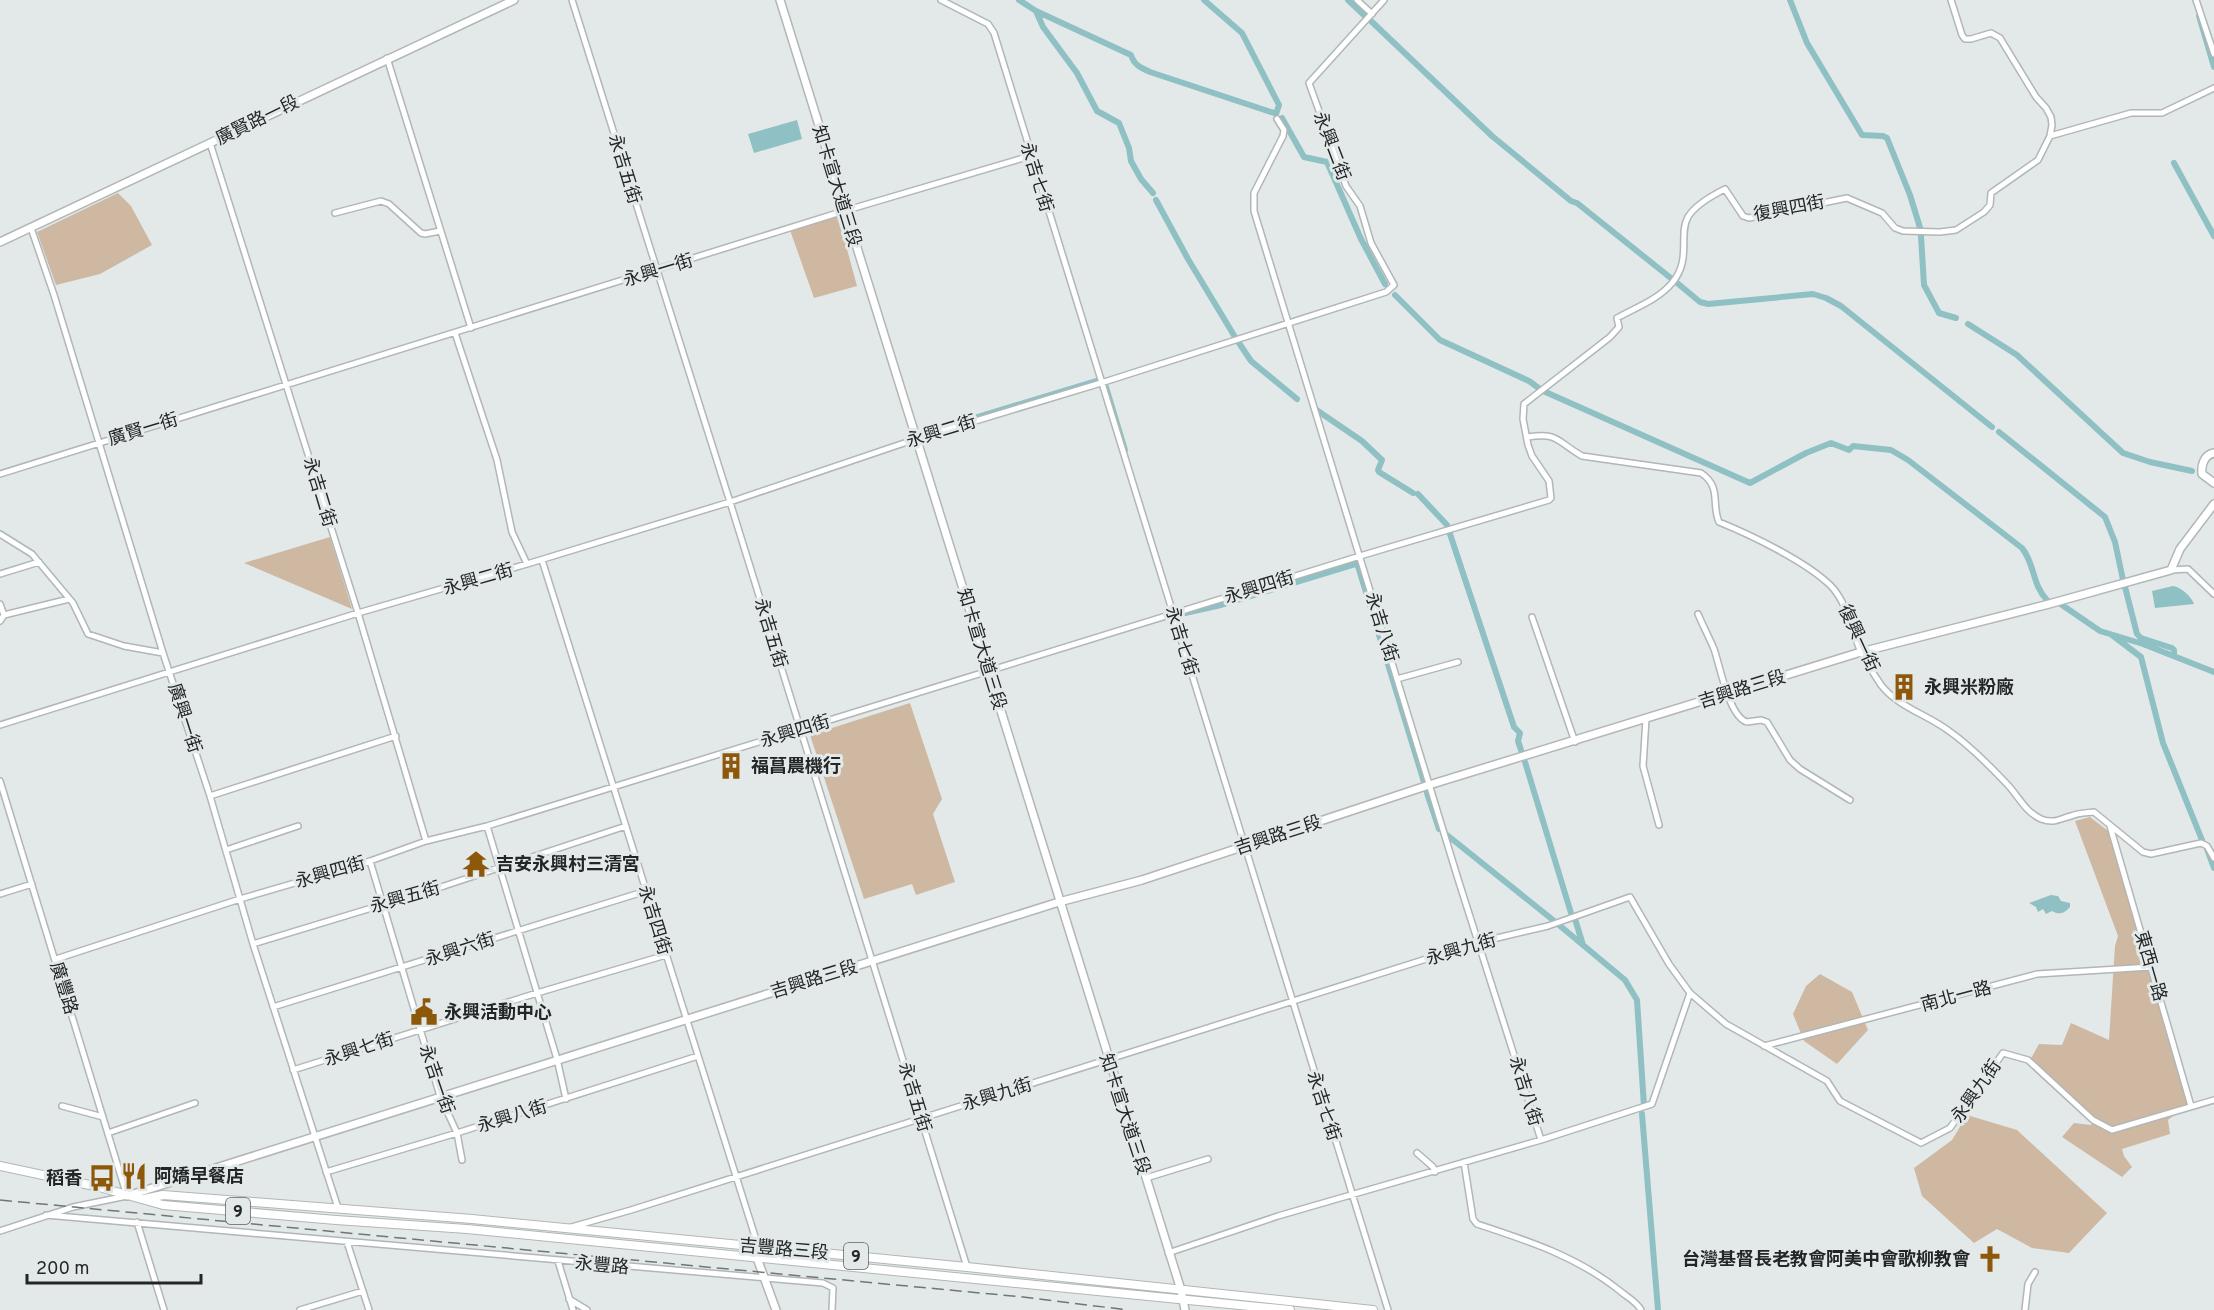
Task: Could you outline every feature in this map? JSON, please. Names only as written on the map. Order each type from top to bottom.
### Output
[{"type":"main road","name":"9","points":[[0,1166],[99,1187],[140,1200],[163,1195],[338,1208]]},
{"type":"main road","name":"吉豐路三段","points":[[140,1200],[163,1205],[467,1229],[757,1258],[1373,1310]]},
{"type":"main road","name":"吉豐路三段","points":[[338,1208],[967,1267],[1290,1310]]},
{"type":"street","name":"廣賢路一段","points":[[0,242],[514,0]]},
{"type":"street","name":"永吉五街","points":[[572,0],[967,1267]]},
{"type":"street","name":"知卡宣大道三段","points":[[780,0],[1185,1310]]},
{"type":"street","name":"永吉七街","points":[[941,0],[988,24],[994,33],[1030,156],[1174,613],[1243,846],[1388,1310]]},
{"type":"street","points":[[1357,0],[1371,14]]},
{"type":"street","name":"永興二街","points":[[0,725],[358,613],[542,560],[730,502],[916,439],[1386,292],[1394,285],[1371,243],[1360,206],[1346,186],[1309,83],[1384,0]]},
{"type":"street","points":[[1951,0],[1960,31],[1965,39],[1991,33],[2001,38],[2036,97],[2051,117],[2050,135],[2131,113],[2162,113],[2214,88]]},
{"type":"street","points":[[2196,0],[2214,54]]},
{"type":"street","points":[[387,58],[471,328]]},
{"type":"street","name":"永吉八街","points":[[1277,119],[1284,130],[1283,136],[1254,193],[1254,211],[1429,786],[1541,1140]]},
{"type":"street","name":"復興四街","points":[[1536,503],[1551,498],[1548,481],[1532,456],[1523,419],[1524,404],[1610,337],[1619,327],[1617,318],[1662,292],[1673,282],[1683,263],[1686,219],[1691,212],[1725,189],[1743,216],[1749,218],[1847,198],[1882,213],[1895,228],[1903,231],[1956,230],[1990,206],[1991,194],[2038,160],[2050,135]]},
{"type":"street","name":"永吉二街","points":[[210,143],[358,613],[426,841]]},
{"type":"street","name":"永興一街","points":[[287,386],[844,211],[1030,156]]},
{"type":"street","points":[[335,213],[381,201],[389,204],[421,233],[440,231]]},
{"type":"street","name":"廣興一街","points":[[31,228],[54,295],[163,653],[210,796],[253,944],[338,1208]]},
{"type":"street","points":[[455,333],[497,460],[512,532],[527,564]]},
{"type":"street","name":"廣賢一街","points":[[0,474],[287,386]]},
{"type":"street","name":"復興一街","points":[[1528,437],[1545,434],[1553,436],[1582,456],[1701,473],[1709,478],[1717,497],[1716,514],[1719,522],[1751,536],[1811,569],[1830,586],[1841,598],[1861,652],[1887,691],[1951,732],[2001,778],[2022,805],[2038,818],[2060,821],[2070,816],[2094,812],[2143,852],[2151,854],[2201,843],[2207,846],[2214,858]]},
{"type":"street","points":[[2214,453],[2205,459],[2201,468],[2202,474],[2214,483]]},
{"type":"street","name":"永興四街","points":[[56,959],[240,899],[370,861],[426,841],[487,826],[1536,503]]},
{"type":"street","points":[[2214,504],[2180,549],[2171,570],[2188,569],[2214,594]]},
{"type":"street","points":[[0,534],[32,554],[69,599],[88,634],[124,646],[163,653]]},
{"type":"street","name":"永吉四街","points":[[542,560],[758,1246]]},
{"type":"street","points":[[0,574],[39,562]]},
{"type":"street","name":"吉興路三段","points":[[127,1196],[314,1135],[1059,902],[1142,880],[1429,786],[1861,652],[2171,570]]},
{"type":"street","points":[[0,604],[2,618],[69,599]]},
{"type":"street","points":[[1698,614],[1714,649],[1728,694],[1743,721],[1767,722],[1790,760],[1800,769],[1850,800]]},
{"type":"street","points":[[1532,617],[1575,742]]},
{"type":"street","points":[[1397,679],[1458,662]]},
{"type":"street","points":[[1646,719],[1643,766],[1659,825]]},
{"type":"street","points":[[210,796],[396,736]]},
{"type":"street","name":"廣豐路","points":[[0,781],[127,1196]]},
{"type":"street","points":[[226,850],[298,826]]},
{"type":"street","points":[[487,826],[557,1059],[566,1099]]},
{"type":"street","name":"永興五街","points":[[253,944],[626,826]]},
{"type":"street","name":"東西一路","points":[[2110,826],[2192,1106]]},
{"type":"street","name":"永吉一街","points":[[370,861],[440,1096],[458,1133],[462,1160]]},
{"type":"street","points":[[0,894],[32,884]]},
{"type":"street","name":"永興六街","points":[[273,1007],[646,891]]},
{"type":"street","name":"永興九街","points":[[566,1228],[631,1210],[735,1175],[1480,942],[1548,926],[1630,897],[1669,964],[1690,993],[1726,1024],[1827,1081],[1840,1101],[1921,1143],[1950,1128],[2003,1053],[2028,1060],[2093,1120],[2112,1130],[2214,1100]]},
{"type":"street","name":"永興七街","points":[[293,1070],[666,955]]},
{"type":"street","name":"南北一路","points":[[1764,1046],[2037,974],[2151,967]]},
{"type":"street","points":[[1168,1252],[1278,1216],[1435,1172],[1652,1104],[1690,993]]},
{"type":"street","name":"永興八街","points":[[326,1172],[458,1133],[698,1056]]},
{"type":"street","points":[[108,1133],[195,1103]]},
{"type":"street","points":[[62,1106],[103,1117]]},
{"type":"street","points":[[1417,1153],[1433,1167],[1435,1172]]},
{"type":"street","points":[[1146,1178],[1208,1159]]},
{"type":"street","points":[[1464,1162],[1473,1219],[1477,1224],[1550,1248],[1576,1261],[1605,1279],[1641,1310]]},
{"type":"street","points":[[0,1231],[46,1215],[127,1196]]},
{"type":"street","name":"永豐路","points":[[46,1215],[829,1284],[832,1288],[832,1310]]},
{"type":"street","points":[[137,1222],[164,1310]]},
{"type":"street","points":[[347,1242],[369,1310]]},
{"type":"street","points":[[758,1246],[757,1258],[776,1310]]},
{"type":"street","points":[[558,1261],[573,1310]]},
{"type":"street","points":[[2025,1310],[2028,1284],[2035,1272]]},
{"type":"street","points":[[300,1310],[363,1291]]},
{"type":"street","points":[[569,1299],[587,1310]]},
{"type":"shaded area","points":[[118,193],[131,206],[152,245],[100,274],[56,285],[37,232]]},
{"type":"shaded area","points":[[838,216],[857,286],[814,298],[790,230]]},
{"type":"shaded area","points":[[330,537],[352,609],[244,563]]},
{"type":"shaded area","points":[[910,703],[942,799],[933,814],[955,882],[916,895],[912,884],[864,899],[810,735]]},
{"type":"shaded area","points":[[2090,817],[2112,834],[2188,1104],[2168,1120],[2170,1134],[2122,1149],[2132,1167],[2122,1177],[2062,1137],[2074,1123],[2091,1125],[2094,1121],[2030,1060],[2039,1044],[2062,1045],[2071,1023],[2109,1040],[2115,946],[2118,936],[2075,821]]},
{"type":"shaded area","points":[[1820,974],[1852,992],[1868,1030],[1837,1064],[1804,1041],[1793,1014],[1806,986]]},
{"type":"shaded area","points":[[1967,1115],[2017,1130],[2107,1213],[2069,1253],[2032,1248],[1997,1229],[1974,1243],[1922,1196],[1914,1168],[1952,1140]]},
{"type":"water","points":[[797,120],[802,139],[754,153],[748,134]]},
{"type":"water","points":[[2173,586],[2186,593],[2194,604],[2155,608],[2152,591]]},
{"type":"water","points":[[2051,895],[2070,903],[2070,907],[2061,913],[2052,911],[2046,914],[2043,909],[2038,912],[2036,907],[2029,903]]},
{"type":"waterway","points":[[1019,0],[1036,11],[1131,55],[1136,64],[1150,72],[1274,113]]},
{"type":"waterway","points":[[1204,0],[1242,33],[1279,105],[1276,114]]},
{"type":"waterway","points":[[1348,0],[1366,17]]},
{"type":"waterway","points":[[1790,0],[1807,43],[1862,135],[1887,138],[1910,195],[1921,231]]},
{"type":"waterway","points":[[1036,11],[1043,27],[1077,73],[1097,111],[1119,123],[1129,148],[1131,161],[1141,179],[1153,193]]},
{"type":"waterway","points":[[2199,16],[2214,67]]},
{"type":"waterway","points":[[1371,21],[1492,136],[1672,279]]},
{"type":"waterway","points":[[1282,118],[1304,157],[1327,162],[1361,239],[1385,284]]},
{"type":"waterway","points":[[2174,163],[2214,236]]},
{"type":"waterway","points":[[1156,200],[1235,337]]},
{"type":"waterway","points":[[1921,236],[1924,285],[1939,313],[1956,318]]},
{"type":"waterway","points":[[1676,282],[1700,302],[1708,304],[1813,294],[1826,298],[1841,306],[1992,427]]},
{"type":"waterway","points":[[1395,295],[1440,340],[1529,381],[1540,389]]},
{"type":"waterway","points":[[1968,324],[2017,355],[2123,453],[2150,462],[2192,471]]},
{"type":"waterway","points":[[1239,343],[1251,361],[1297,399]]},
{"type":"waterway","points":[[922,434],[1096,381]]},
{"type":"waterway","points":[[1106,387],[1125,450]]},
{"type":"waterway","points":[[1541,390],[1750,483],[1806,453],[1831,443],[1849,450],[1853,446],[1891,450],[1908,460],[2022,548],[2039,588],[2047,600]]},
{"type":"waterway","points":[[1315,409],[1362,441],[1382,460],[1379,472],[1413,493]]},
{"type":"waterway","points":[[1999,432],[2105,517],[2115,542],[2123,580]]},
{"type":"waterway","points":[[1418,494],[1447,525]]},
{"type":"waterway","points":[[1449,531],[1514,727],[1520,733],[1518,741],[1522,753]]},
{"type":"waterway","points":[[1176,615],[1221,605],[1356,564],[1424,782]]},
{"type":"waterway","points":[[2125,587],[2137,634],[2141,638],[2172,648],[2174,656]]},
{"type":"waterway","points":[[2062,605],[2100,631],[2143,644],[2214,672]]},
{"type":"waterway","points":[[2112,635],[2141,657],[2163,743],[2202,840]]},
{"type":"waterway","points":[[1525,762],[1571,913]]},
{"type":"waterway","points":[[1427,793],[1439,829]]},
{"type":"waterway","points":[[1447,835],[1553,920]]},
{"type":"waterway","points":[[2207,849],[2214,868]]},
{"type":"waterway","points":[[1575,919],[1583,945]]},
{"type":"waterway","points":[[1559,925],[1625,980],[1637,1000],[1644,1106]]},
{"type":"waterway","points":[[1642,1114],[1658,1310]]},
{"type":"railway","points":[[0,1200],[1023,1297],[1128,1310]]},
{"type":"place","name":"永興米粉廠","points":[[1904,687]]},
{"type":"place","name":"福菖農機行","points":[[731,766]]},
{"type":"place","name":"吉安永興村三清宮","points":[[476,864]]},
{"type":"place","name":"永興活動中心","points":[[424,1012]]},
{"type":"place","name":"阿嬌早餐店","points":[[134,1176]]},
{"type":"place","name":"稻香","points":[[102,1178]]},
{"type":"place","name":"台灣基督長老教會阿美中會歌柳教會","points":[[1990,1259]]}]
